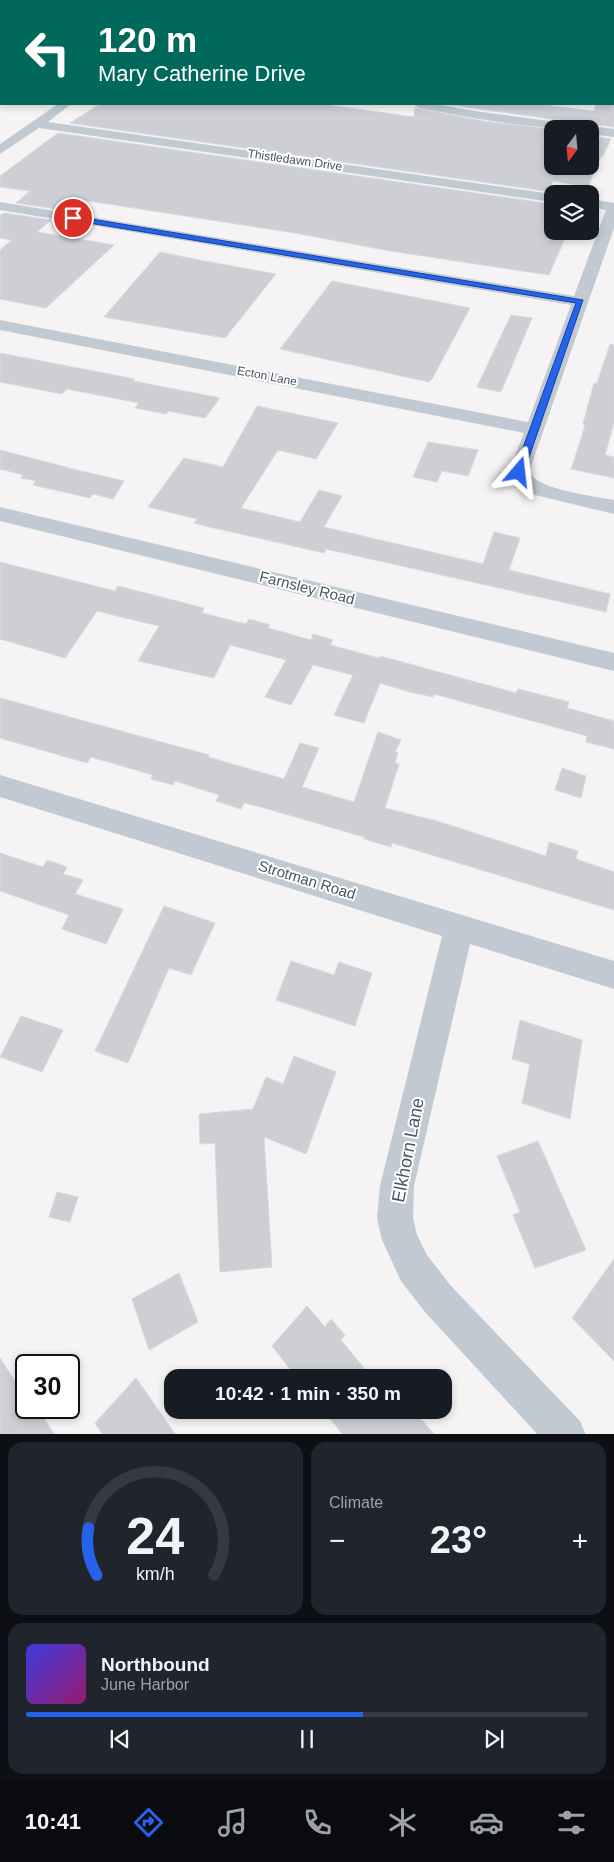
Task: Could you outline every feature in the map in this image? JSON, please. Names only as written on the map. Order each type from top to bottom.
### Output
[{"type":"street","points":[[0,150],[5,141],[36,124],[64,105]]},
{"type":"street","points":[[424,105],[474,115],[544,124]]},
{"type":"street","name":"Thistledawn Drive","points":[[36,124],[544,197]]},
{"type":"street","points":[[599,131],[614,133]]},
{"type":"street","points":[[599,205],[614,208],[608,240],[580,302],[519,472],[522,480],[538,490],[614,507]]},
{"type":"street","points":[[0,206],[580,302]]},
{"type":"street","name":"Ecton Lane","points":[[0,325],[533,430]]},
{"type":"street","name":"Farnsley Road","points":[[0,514],[614,662]]},
{"type":"street","name":"Strotman Road","points":[[0,786],[614,975]]},
{"type":"street","name":"Elkhorn Lane","points":[[459,927],[397,1186],[395,1218],[400,1240],[414,1268],[438,1299],[566,1434]]},
{"type":"building","points":[[98,105],[327,105],[414,117],[415,108],[483,121],[544,128],[544,175],[593,175],[589,185],[552,181],[552,185],[544,185],[544,191],[70,123]]},
{"type":"building","points":[[452,105],[543,105],[594,111],[596,105],[614,105],[614,127],[599,125],[599,120],[558,120]]},
{"type":"building","points":[[58,133],[544,203],[544,240],[564,240],[549,275],[390,251],[295,233],[76,199],[63,210],[16,203],[30,191],[0,187],[0,176]]},
{"type":"building","points":[[599,137],[611,139],[603,156],[601,156],[599,161]]},
{"type":"building","points":[[4,213],[51,220],[37,232],[114,245],[46,308],[0,299],[0,250],[12,240],[0,238],[0,216]]},
{"type":"building","points":[[160,252],[276,274],[225,338],[104,317]]},
{"type":"building","points":[[332,281],[470,308],[429,382],[280,349]]},
{"type":"building","points":[[511,315],[532,318],[501,392],[477,387]]},
{"type":"building","points":[[610,344],[614,345],[614,423],[605,455],[614,457],[614,478],[571,469],[585,425],[583,424],[594,383],[597,383]]},
{"type":"building","points":[[0,353],[135,379],[133,381],[220,398],[205,418],[168,411],[166,414],[135,408],[139,403],[67,389],[62,394],[0,382]]},
{"type":"building","points":[[257,406],[338,423],[316,459],[278,450],[241,508],[300,522],[319,490],[342,496],[324,527],[483,564],[494,532],[520,538],[509,570],[610,594],[606,612],[326,549],[324,553],[214,528],[194,523],[197,519],[148,507],[184,458],[223,467]]},
{"type":"building","points":[[428,442],[478,450],[468,476],[442,471],[437,482],[413,477]]},
{"type":"building","points":[[0,450],[124,481],[113,499],[93,494],[90,498],[33,485],[36,481],[21,478],[23,475],[0,469]]},
{"type":"building","points":[[0,562],[115,591],[118,586],[204,608],[202,613],[246,624],[249,619],[270,625],[268,628],[311,640],[313,634],[333,640],[330,645],[379,658],[380,656],[516,693],[518,689],[569,702],[567,708],[614,721],[614,749],[586,742],[587,736],[434,694],[433,697],[380,683],[364,723],[334,715],[353,675],[313,665],[291,705],[265,697],[286,660],[230,645],[214,678],[138,661],[159,626],[97,611],[65,658],[0,639]]},
{"type":"building","points":[[0,698],[209,755],[208,757],[284,779],[300,743],[319,748],[302,787],[354,802],[378,732],[401,740],[395,752],[398,753],[395,763],[399,764],[385,808],[437,821],[546,856],[549,842],[578,851],[576,859],[614,872],[614,910],[392,843],[391,847],[364,839],[364,837],[261,807],[244,803],[241,809],[216,801],[219,795],[175,781],[173,785],[151,779],[153,775],[91,757],[87,763],[0,738]]},
{"type":"building","points":[[562,768],[586,776],[581,798],[555,790]]},
{"type":"building","points":[[0,853],[43,867],[47,860],[67,867],[63,874],[83,880],[75,894],[123,909],[106,944],[62,929],[69,915],[0,891]]},
{"type":"building","points":[[164,906],[215,923],[191,975],[169,968],[128,1063],[95,1051]]},
{"type":"building","points":[[291,961],[334,975],[339,962],[372,973],[355,1026],[276,1000]]},
{"type":"building","points":[[21,1016],[63,1030],[42,1072],[0,1057]]},
{"type":"building","points":[[520,1020],[582,1040],[570,1119],[522,1103],[530,1064],[512,1059]]},
{"type":"building","points":[[294,1056],[336,1072],[306,1154],[264,1137],[272,1267],[220,1272],[215,1143],[200,1144],[199,1114],[253,1109],[266,1077],[283,1084]]},
{"type":"building","points":[[538,1141],[586,1250],[535,1268],[513,1215],[520,1212],[497,1156]]},
{"type":"building","points":[[57,1192],[78,1197],[70,1222],[49,1217]]},
{"type":"building","points":[[614,1259],[614,1361],[572,1318]]},
{"type":"building","points":[[179,1273],[198,1322],[149,1350],[132,1299]]},
{"type":"building","points":[[307,1306],[325,1327],[331,1319],[345,1335],[341,1340],[365,1369],[290,1369],[272,1346]]},
{"type":"building","points":[[0,1358],[15,1381],[15,1419],[44,1419],[54,1434],[0,1434]]},
{"type":"building","points":[[136,1378],[175,1434],[102,1434],[95,1423]]},
{"type":"building","points":[[330,1419],[421,1419],[434,1434],[342,1434]]},
{"type":"route","points":[[73,218],[580,302],[519,472]]}]
